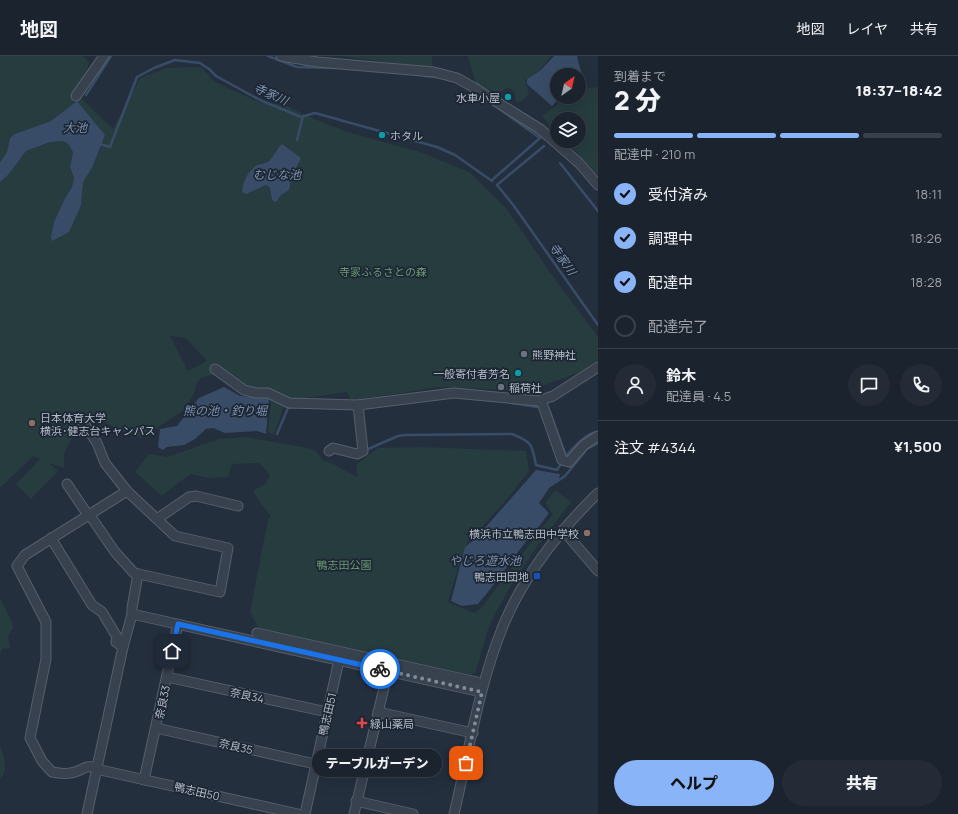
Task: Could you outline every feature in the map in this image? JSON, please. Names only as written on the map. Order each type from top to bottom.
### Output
[{"type":"street","points":[[76,96],[104,56]]},
{"type":"street","points":[[281,56],[317,62],[434,72],[457,78],[474,87],[540,129],[579,163],[598,185]]},
{"type":"street","points":[[215,369],[244,390],[256,393],[268,393],[289,403],[358,405],[454,393],[541,400],[552,396],[598,367]]},
{"type":"street","points":[[541,400],[562,460],[569,462],[584,445],[598,436]]},
{"type":"street","points":[[329,451],[333,448],[357,454],[363,451],[358,405]]},
{"type":"street","points":[[67,484],[115,552],[134,573],[220,592],[228,548],[175,536],[127,490],[105,463],[97,443],[83,422]]},
{"type":"street","points":[[97,768],[86,766],[76,772],[67,774],[52,772],[42,761],[30,738],[46,659],[46,622],[17,566],[25,555],[127,490]]},
{"type":"street","points":[[454,814],[482,692],[497,642],[507,617],[546,551],[563,530],[598,493]]},
{"type":"street","points":[[157,519],[189,497],[196,496],[238,506]]},
{"type":"street","points":[[563,530],[598,571]]},
{"type":"street","points":[[52,538],[92,605],[102,612],[117,637],[116,642],[123,647]]},
{"type":"street","points":[[87,814],[123,647],[132,614],[138,574]]},
{"type":"street","points":[[132,614],[482,692]]},
{"type":"street","name":"奈良33","points":[[144,780],[178,624]]},
{"type":"street","points":[[257,634],[477,682]]},
{"type":"street","name":"鴨志田51","points":[[305,814],[339,660]]},
{"type":"street","points":[[354,814],[388,671]]},
{"type":"street","name":"奈良34","points":[[167,677],[327,712]]},
{"type":"street","points":[[378,712],[473,733]]},
{"type":"street","name":"奈良35","points":[[156,728],[315,764]]},
{"type":"street","name":"鴨志田50","points":[[97,768],[144,780],[298,814]]},
{"type":"street","points":[[356,801],[413,814]]},
{"type":"green space","name":"寺家ふるさとの森","points":[[0,56],[83,56],[89,62],[79,96],[113,129],[140,78],[166,68],[201,67],[215,82],[261,103],[282,104],[347,132],[420,152],[469,172],[506,208],[554,278],[598,337],[598,360],[580,372],[526,392],[513,390],[437,387],[351,400],[347,392],[292,400],[239,391],[223,372],[201,378],[196,384],[195,391],[185,409],[142,438],[114,428],[96,416],[76,429],[64,454],[64,468],[49,463],[58,471],[31,499],[16,484],[40,459],[33,456],[0,488],[0,182],[8,175],[26,151],[50,142],[63,141],[68,144],[73,152],[70,167],[74,178],[72,187],[54,222],[51,236],[81,205],[83,182],[92,168],[105,135],[77,101],[51,121],[10,138],[7,152],[0,162]],"holes":[[[276,149],[301,158],[292,176],[289,190],[272,200],[270,188],[266,185],[261,187],[258,164],[265,163],[270,160]],[[170,336],[186,338],[207,361],[188,371]]]},
{"type":"green space","points":[[341,56],[432,56],[432,68]]},
{"type":"green space","points":[[468,56],[551,56],[540,70],[525,80],[529,94],[522,101],[516,102],[515,93],[509,87],[499,93],[476,84]]},
{"type":"green space","points":[[598,87],[598,175],[573,148],[586,148],[586,112],[550,112],[550,125],[542,116],[558,104],[586,104],[586,88]]},
{"type":"green space","points":[[271,399],[284,405],[274,435],[268,432]]},
{"type":"green space","name":"鴨志田公園","points":[[246,437],[308,448],[315,451],[325,462],[327,461],[357,477],[357,464],[378,448],[422,447],[526,451],[529,471],[508,498],[475,535],[463,533],[470,537],[461,558],[448,602],[474,613],[481,608],[553,514],[545,503],[555,490],[571,502],[538,545],[512,584],[488,629],[475,674],[473,673],[472,675],[259,629],[250,612],[268,519],[271,516],[253,491],[266,483],[270,475],[259,463],[232,464],[228,477],[208,478],[191,474],[162,496],[135,472],[149,454],[167,457],[219,439]]},
{"type":"green space","points":[[0,598],[12,622],[13,628],[8,636],[10,648],[2,649],[0,654]]},
{"type":"green space","points":[[0,744],[4,758],[5,771],[0,779]]},
{"type":"water","points":[[554,56],[577,56],[580,68],[550,68],[550,104],[554,104],[552,106],[527,84],[527,79],[541,70]]},
{"type":"water","name":"大池","points":[[77,101],[105,135],[92,168],[83,182],[81,205],[69,232],[52,241],[51,236],[54,222],[72,187],[74,178],[70,167],[73,152],[68,144],[63,141],[50,142],[26,151],[8,175],[0,182],[0,162],[7,152],[10,138],[15,134],[51,121]]},
{"type":"water","name":"むじな池","points":[[282,144],[301,158],[292,176],[289,190],[280,196],[276,202],[272,200],[270,188],[266,185],[246,194],[242,192],[245,180],[251,170],[257,165],[269,161]]},
{"type":"water","name":"熊の池・釣り堀","points":[[224,387],[240,396],[269,398],[266,434],[257,431],[225,433],[213,428],[206,429],[195,439],[184,445],[167,447],[163,450],[158,447],[160,429],[177,426],[199,398]]},
{"type":"water","name":"やじろ遊水池","points":[[536,470],[560,474],[559,479],[552,484],[539,503],[549,513],[478,604],[462,606],[451,601],[465,547],[476,538]]},
{"type":"waterway","points":[[86,95],[111,56]]},
{"type":"waterway","points":[[268,56],[297,67],[337,68]]},
{"type":"waterway","name":"寺家川","points":[[100,144],[110,147],[137,77],[154,68],[175,60],[200,63],[216,76],[260,100],[301,117],[315,113],[437,147],[455,155],[492,181]]},
{"type":"waterway","points":[[424,76],[437,77]]},
{"type":"waterway","points":[[492,180],[540,138],[498,108]]},
{"type":"waterway","points":[[297,140],[303,116]]},
{"type":"waterway","points":[[497,185],[544,146]]},
{"type":"waterway","points":[[560,163],[598,211]]},
{"type":"waterway","name":"寺家川","points":[[497,185],[514,206],[598,325]]},
{"type":"waterway","points":[[512,403],[537,407],[540,406]]},
{"type":"waterway","points":[[277,434],[288,408],[294,407]]},
{"type":"waterway","points":[[550,412],[566,456]]},
{"type":"waterway","points":[[566,456],[585,437],[598,432]]},
{"type":"waterway","points":[[368,449],[398,436],[405,435],[512,434],[524,439],[530,445],[536,465],[557,470],[562,462]]},
{"type":"waterway","points":[[550,486],[565,476],[587,449],[598,443]]},
{"type":"way so far","points":[[380,669],[482,692],[466,763]]},
{"type":"place","name":"水車小屋","points":[[508,97]]},
{"type":"place","name":"ホタル","points":[[382,135]]},
{"type":"place","name":"熊野神社","points":[[524,354]]},
{"type":"place","name":"一般寄付者芳名","points":[[518,373]]},
{"type":"place","name":"稲荷社","points":[[501,387]]},
{"type":"place","name":"日本体育大学 横浜･健志台キャンパス","points":[[32,423]]},
{"type":"place","name":"横浜市立鴨志田中学校","points":[[587,533]]},
{"type":"place","name":"鴨志田団地","points":[[537,576]]},
{"type":"place","name":"緑山薬局","points":[[362,723]]},
{"type":"place","name":"テーブルガーデン","points":[[466,763]]},
{"type":"route","points":[[172,651],[178,624],[380,669]]}]
